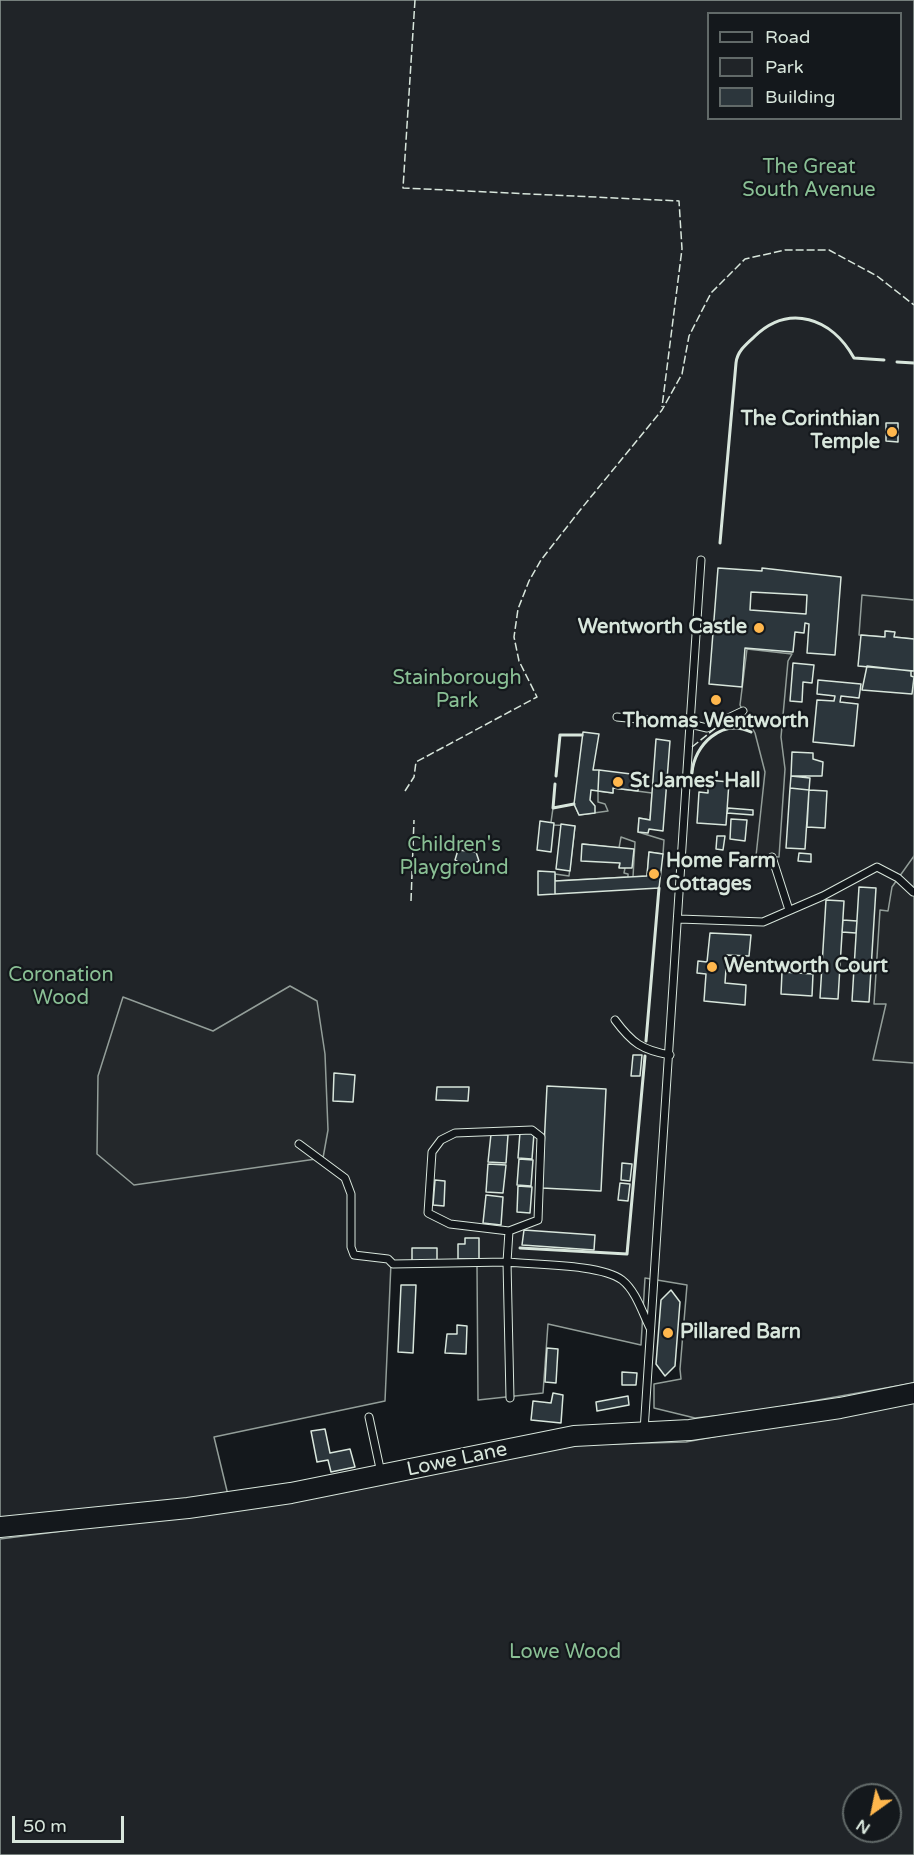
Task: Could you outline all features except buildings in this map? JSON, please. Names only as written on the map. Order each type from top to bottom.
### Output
[{"type":"street","name":"Lowe Lane","points":[[0,1527],[200,1506],[291,1493],[574,1436],[690,1430],[840,1408],[914,1393]]},
{"type":"lane","points":[[644,1431],[690,724],[699,619],[701,560]]},
{"type":"lane","points":[[617,717],[690,724],[707,728],[743,711]]},
{"type":"lane","points":[[772,856],[789,910]]},
{"type":"lane","points":[[679,919],[763,922],[823,896],[877,867],[898,878],[914,892]]},
{"type":"lane","points":[[615,1020],[625,1034],[645,1050],[670,1055]]},
{"type":"lane","points":[[532,1130],[541,1137],[538,1220],[509,1231],[450,1224],[428,1213],[432,1152],[441,1140],[455,1133],[532,1130]]},
{"type":"lane","points":[[298,1144],[345,1178],[351,1194],[351,1247],[354,1255],[388,1259],[393,1264],[507,1263],[606,1271],[623,1281],[634,1293],[651,1330]]},
{"type":"lane","points":[[509,1231],[507,1263],[510,1398]]},
{"type":"lane","points":[[369,1417],[381,1476]]},
{"type":"green space","name":"Stainborough Park","points":[[0,0],[914,0],[914,1383],[745,1413],[695,1418],[654,1408],[654,1384],[681,1379],[687,1285],[645,1278],[641,1345],[548,1324],[543,1393],[478,1400],[477,1265],[391,1263],[385,1401],[214,1437],[228,1495],[0,1520]]},
{"type":"green space","name":"Lowe Wood","points":[[914,1399],[914,1855],[0,1855],[0,1539],[291,1502],[572,1445],[686,1442]]},
{"type":"shaded area","points":[[862,595],[914,600],[914,639],[894,637],[894,632],[886,631],[885,637],[859,635]]},
{"type":"shaded area","points":[[747,649],[792,654],[788,661],[781,737],[785,769],[779,857],[756,856],[765,772],[755,733],[740,705]]},
{"type":"shaded area","points":[[613,788],[652,793],[650,820],[639,818],[638,832],[664,840],[663,854],[649,852],[647,876],[633,877],[635,842],[621,837],[619,848],[583,844],[620,863],[619,867],[625,868],[624,873],[628,874],[628,877],[555,881],[555,874],[569,876],[575,826],[554,825],[551,822],[553,808],[574,804],[579,815],[608,811],[605,804],[598,802],[598,791],[613,793]]},
{"type":"shaded area","points":[[914,856],[914,1063],[873,1060],[886,1004],[874,1004],[880,910],[888,911],[892,887]]},
{"type":"shaded area","points":[[290,986],[317,1001],[325,1054],[328,1130],[323,1158],[134,1185],[97,1154],[98,1076],[123,997],[213,1031]]},
{"type":"fence","points":[[415,0],[403,188],[679,201],[682,249],[662,407]]},
{"type":"fence","points":[[405,791],[414,777],[416,762],[537,697],[519,661],[514,637],[518,609],[529,581],[541,560],[662,410],[682,374],[689,336],[711,293],[745,259],[785,250],[829,250],[877,276],[914,305]]},
{"type":"fence","points":[[726,723],[739,721],[748,725]]},
{"type":"fence","points":[[692,747],[718,726]]},
{"type":"fence","points":[[411,901],[414,820]]},
{"type":"wall","points":[[720,543],[736,363],[738,355],[745,346],[767,326],[781,320],[795,318],[809,320],[834,333],[854,358],[884,360]]},
{"type":"wall","points":[[897,362],[914,363]]},
{"type":"wall","points":[[692,773],[698,753],[711,737],[720,731],[730,729],[751,732]]},
{"type":"wall","points":[[556,776],[560,735],[582,735]]},
{"type":"wall","points":[[555,784],[553,808],[574,804]]},
{"type":"wall","points":[[646,1041],[659,888]]},
{"type":"wall","points":[[520,1248],[627,1254],[645,1056]]},
{"type":"place","name":"The Corinthian Temple","points":[[892,432]]},
{"type":"place","name":"Wentworth Castle","points":[[759,628]]},
{"type":"place","name":"Thomas Wentworth","points":[[716,700]]},
{"type":"place","name":"St James' Hall","points":[[618,782]]},
{"type":"place","name":"Home Farm Cottages","points":[[654,874]]},
{"type":"place","name":"Wentworth Court","points":[[712,967]]},
{"type":"place","name":"Pillared Barn","points":[[668,1333]]},
{"type":"park label","name":"The Great South Avenue","points":[[809,180]]},
{"type":"park label","name":"Children's Playground","points":[[454,858]]},
{"type":"park label","name":"Coronation Wood","points":[[61,988]]}]
